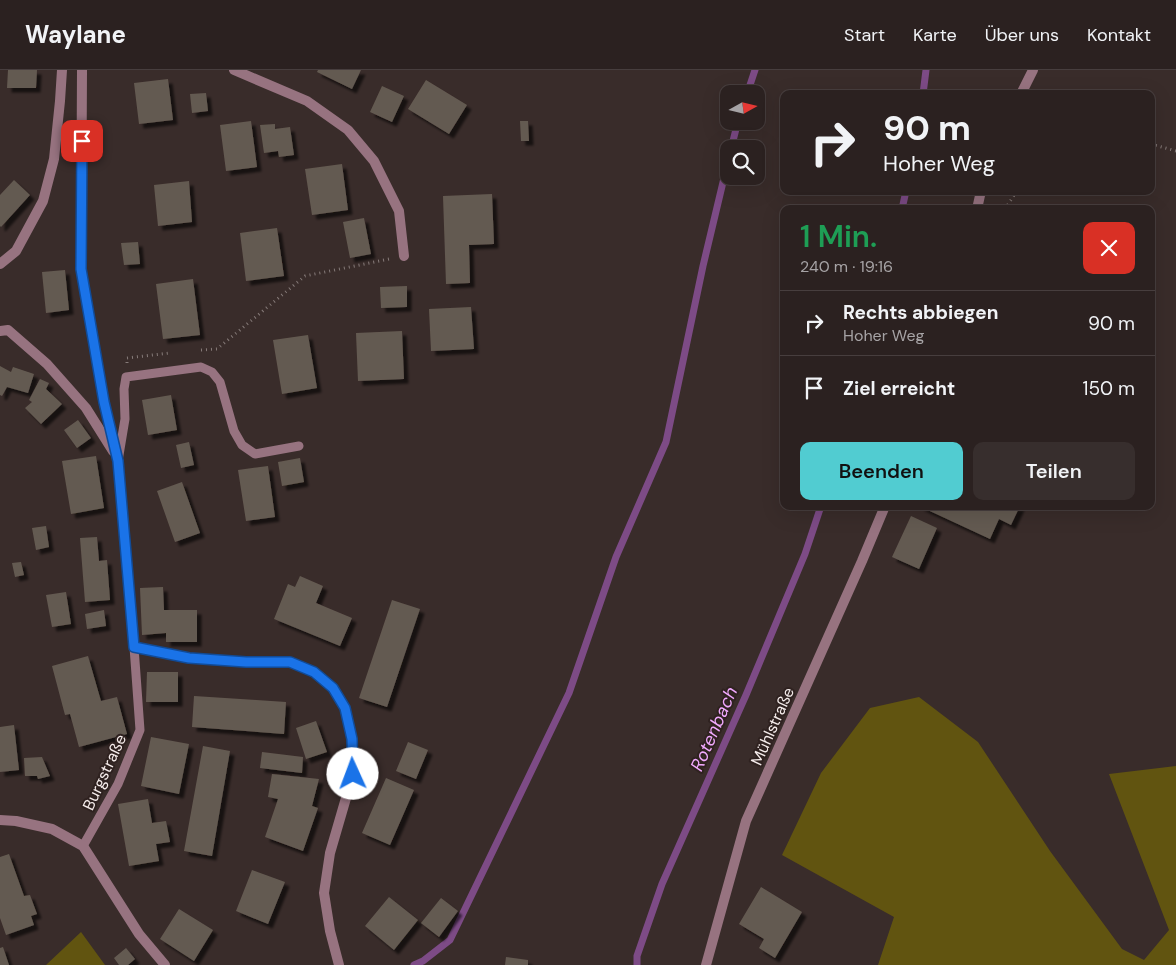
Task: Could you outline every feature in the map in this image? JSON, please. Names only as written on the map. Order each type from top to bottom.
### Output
[{"type":"street","points":[[0,264],[16,251],[44,202],[54,159],[62,70]]},
{"type":"street","points":[[82,70],[81,269],[104,402],[118,461],[134,647],[189,658],[246,662],[290,662],[314,672],[333,688],[345,708],[352,739],[353,774],[330,853],[324,893],[330,931],[339,965]]},
{"type":"street","points":[[234,70],[307,101],[348,130],[374,161],[398,211],[404,256]]},
{"type":"street","points":[[1023,90],[1033,70]]},
{"type":"street","points":[[0,322],[4,331],[47,364],[86,408],[118,461]]},
{"type":"street","name":"Mühlstraße","points":[[706,965],[746,821],[883,510]]},
{"type":"street","points":[[0,820],[16,821],[52,829],[83,846],[139,934],[165,965]]},
{"type":"lane","points":[[118,461],[125,420],[124,389],[126,377],[201,367],[212,372],[220,382],[234,431],[242,445],[255,454],[299,446]]},
{"type":"lane","name":"Burgstraße","points":[[83,846],[118,784],[140,730],[134,647]]},
{"type":"path","points":[[1155,145],[1176,151]]},
{"type":"path","points":[[199,350],[217,349],[305,276],[404,256]]},
{"type":"path","points":[[126,377],[127,358],[172,353]]},
{"type":"shaded area","points":[[919,697],[978,742],[1050,851],[1122,949],[1144,960],[1169,930],[1109,774],[1176,766],[1176,965],[878,965],[894,917],[782,855],[821,773],[870,708]]},
{"type":"shaded area","points":[[81,932],[105,965],[46,965]]},
{"type":"building","points":[[8,70],[37,70],[36,88],[7,88]]},
{"type":"building","points":[[318,70],[361,70],[352,89],[317,72]]},
{"type":"building","points":[[168,79],[173,120],[139,124],[134,83]]},
{"type":"building","points":[[426,80],[467,105],[449,134],[408,109]]},
{"type":"building","points":[[382,86],[404,96],[392,122],[370,112]]},
{"type":"building","points":[[206,93],[208,111],[192,113],[190,94]]},
{"type":"building","points":[[251,121],[257,167],[226,171],[220,125]]},
{"type":"building","points":[[520,121],[528,121],[529,141],[521,141]]},
{"type":"building","points":[[275,124],[275,129],[290,127],[294,155],[279,157],[278,151],[264,153],[260,125]]},
{"type":"building","points":[[342,164],[348,210],[312,215],[305,169]]},
{"type":"building","points":[[14,180],[30,195],[1,227],[0,195]]},
{"type":"building","points":[[189,181],[192,222],[158,226],[154,185]]},
{"type":"building","points":[[492,194],[494,244],[469,245],[470,283],[446,284],[443,196]]},
{"type":"building","points":[[364,218],[371,254],[350,258],[343,222]]},
{"type":"building","points":[[277,228],[284,276],[246,281],[240,233]]},
{"type":"building","points":[[138,242],[140,264],[124,265],[121,243]]},
{"type":"building","points":[[65,270],[69,310],[46,313],[42,272]]},
{"type":"building","points":[[193,279],[200,335],[163,339],[156,284]]},
{"type":"building","points":[[407,286],[407,307],[381,308],[380,287]]},
{"type":"building","points":[[471,307],[474,349],[431,351],[429,309]]},
{"type":"building","points":[[402,331],[404,379],[358,381],[356,333]]},
{"type":"building","points":[[308,335],[317,388],[282,394],[273,340]]},
{"type":"building","points":[[0,366],[11,372],[13,367],[34,374],[28,393],[7,387],[2,396],[0,395]]},
{"type":"building","points":[[40,379],[49,383],[46,389],[62,404],[41,424],[25,408],[32,402],[29,400]]},
{"type":"building","points":[[171,395],[177,430],[148,435],[142,400]]},
{"type":"building","points":[[78,420],[91,438],[77,448],[64,430]]},
{"type":"building","points":[[189,442],[194,465],[181,468],[176,445]]},
{"type":"building","points":[[96,456],[104,508],[71,514],[62,461]]},
{"type":"building","points":[[300,458],[304,482],[282,486],[278,462]]},
{"type":"building","points":[[268,466],[275,517],[246,521],[238,470]]},
{"type":"building","points":[[182,482],[200,533],[175,542],[157,491]]},
{"type":"building","points":[[928,510],[1018,510],[1011,525],[999,519],[990,539]]},
{"type":"building","points":[[911,516],[937,528],[919,569],[892,557]]},
{"type":"building","points":[[46,526],[49,547],[36,550],[32,528]]},
{"type":"building","points":[[97,537],[99,561],[107,560],[110,600],[85,602],[80,538]]},
{"type":"building","points":[[21,562],[24,575],[15,577],[12,563]]},
{"type":"building","points":[[300,576],[323,586],[316,603],[352,618],[340,646],[274,619],[288,584],[295,587]]},
{"type":"building","points":[[163,587],[164,610],[197,610],[197,642],[166,642],[166,633],[142,635],[140,588]]},
{"type":"building","points":[[66,592],[71,624],[52,627],[46,595]]},
{"type":"building","points":[[392,600],[420,609],[387,707],[359,698]]},
{"type":"building","points":[[104,610],[106,626],[87,629],[85,614]]},
{"type":"building","points":[[88,656],[101,701],[117,697],[127,734],[79,747],[70,714],[65,715],[52,666]]},
{"type":"building","points":[[147,672],[178,672],[178,702],[146,702]]},
{"type":"building","points":[[194,696],[286,702],[284,734],[192,727]]},
{"type":"building","points":[[316,721],[327,752],[306,759],[296,728]]},
{"type":"building","points":[[14,725],[19,770],[0,772],[0,727]]},
{"type":"building","points":[[151,737],[189,744],[179,794],[141,786]]},
{"type":"building","points":[[408,742],[428,750],[416,779],[396,771]]},
{"type":"building","points":[[203,746],[230,751],[212,856],[184,851]]},
{"type":"building","points":[[262,752],[303,757],[302,773],[260,768]]},
{"type":"building","points":[[42,757],[50,776],[38,779],[37,776],[25,776],[24,758]]},
{"type":"building","points":[[272,774],[319,779],[312,806],[318,808],[303,851],[265,837],[278,799],[268,797]]},
{"type":"building","points":[[386,778],[414,790],[390,845],[362,833]]},
{"type":"building","points":[[148,799],[152,823],[166,821],[170,842],[156,844],[159,861],[129,866],[118,804]]},
{"type":"building","points":[[9,854],[24,896],[30,895],[37,914],[31,916],[34,925],[6,935],[0,918],[0,857]]},
{"type":"building","points":[[252,870],[285,882],[268,924],[236,911]]},
{"type":"building","points":[[761,887],[802,912],[775,958],[759,948],[764,939],[739,924]]},
{"type":"building","points":[[389,897],[418,920],[394,950],[365,926]]},
{"type":"building","points":[[441,898],[458,911],[439,937],[421,923]]},
{"type":"building","points":[[179,909],[213,930],[194,961],[160,939]]},
{"type":"building","points":[[3,947],[9,965],[0,965],[0,948]]},
{"type":"building","points":[[126,948],[135,959],[128,965],[119,965],[114,958]]},
{"type":"building","points":[[506,957],[528,960],[528,965],[505,965]]},
{"type":"waterway","points":[[750,85],[755,70]]},
{"type":"waterway","name":"Rotenbach","points":[[924,90],[926,70]]},
{"type":"waterway","points":[[733,140],[736,130]]},
{"type":"waterway","points":[[414,965],[423,961],[450,940],[569,693],[616,557],[666,442],[703,266],[722,185]]},
{"type":"waterway","name":"Rotenbach","points":[[903,205],[905,195]]},
{"type":"waterway","name":"Rotenbach","points":[[637,965],[637,956],[662,884],[746,695],[805,554],[820,510]]},
{"type":"route","points":[[82,141],[81,269],[104,402],[118,461],[134,647],[189,658],[246,662],[290,662],[314,672],[333,688],[345,708],[352,739],[353,774]]}]
